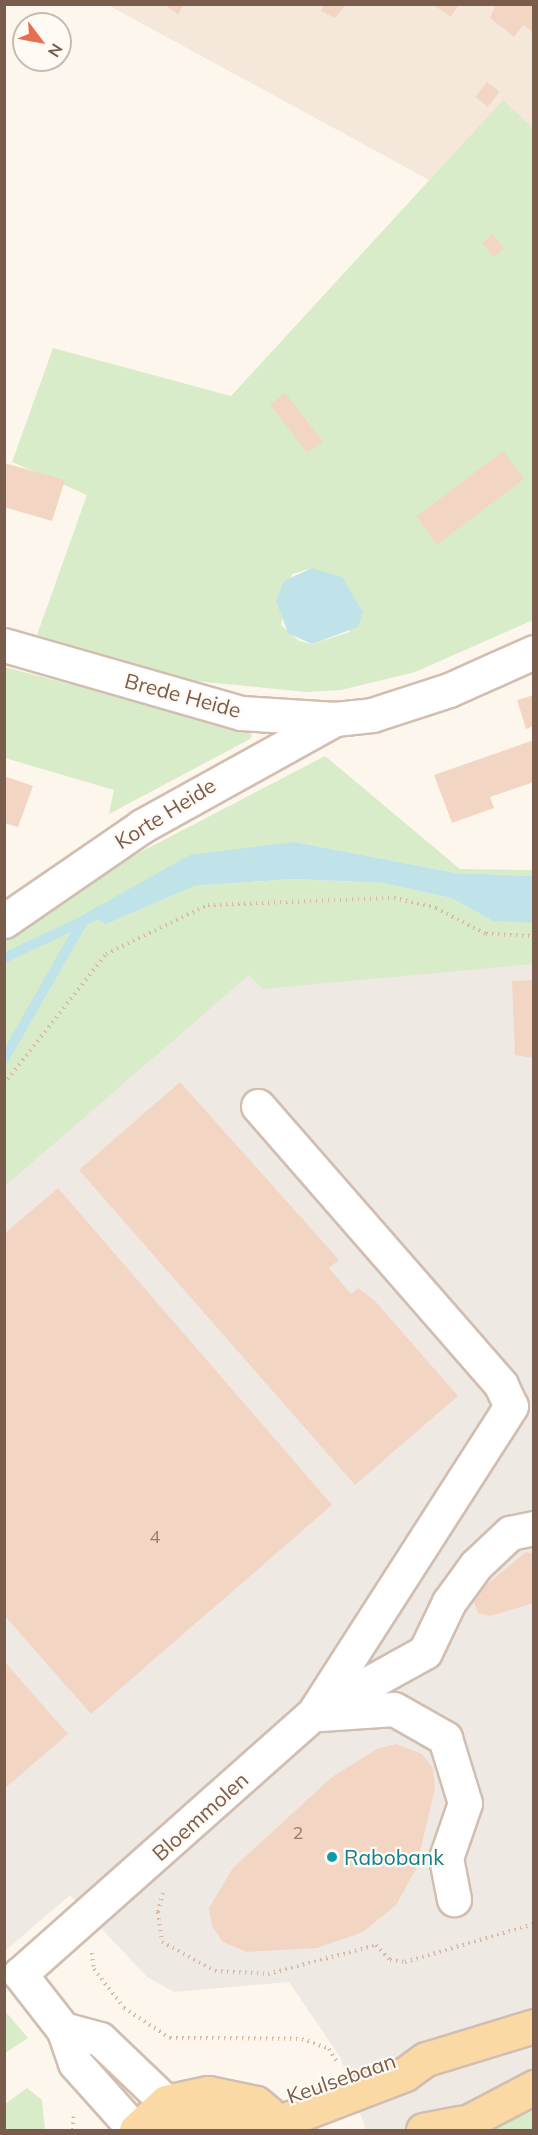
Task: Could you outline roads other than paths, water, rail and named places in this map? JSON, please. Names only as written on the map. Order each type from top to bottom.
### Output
[{"type":"main road","name":"Keulsebaan","points":[[274,2118],[405,2074],[426,2059],[534,2026]]},
{"type":"main road","name":"Keulsebaan","points":[[274,2118],[344,2075],[398,2055],[426,2059]]},
{"type":"main road","points":[[423,2130],[456,2127],[534,2086]]},
{"type":"main road","points":[[135,2130],[168,2116],[208,2093],[274,2118]]},
{"type":"street","name":"Brede Heide","points":[[4,645],[241,713],[334,719],[372,715],[449,690],[534,652]]},
{"type":"street","name":"Korte Heide","points":[[4,921],[151,820],[334,719]]},
{"type":"street","points":[[258,1106],[501,1385],[511,1406],[313,1714]]},
{"type":"street","points":[[313,1714],[425,1652],[449,1602],[476,1565],[510,1533],[534,1528]]},
{"type":"street","points":[[313,1714],[394,1709],[445,1738],[465,1803],[446,1858],[454,1899]]},
{"type":"street","name":"Bloemmolen","points":[[135,2130],[75,2063],[63,2029],[20,1974],[313,1714]]},
{"type":"street","points":[[63,2029],[100,2038],[168,2116]]},
{"type":"water","points":[[312,568],[342,577],[363,612],[358,627],[312,644],[288,633],[276,601],[284,581]]},
{"type":"water","points":[[295,842],[456,873],[533,876],[533,923],[493,921],[451,898],[383,883],[293,879],[194,886],[106,924],[86,913],[190,855]]},
{"type":"waterway","points":[[4,958],[104,911]]},
{"type":"waterway","points":[[4,1059],[83,921]]},
{"type":"place","name":"Rabobank","points":[[332,1857]]}]
